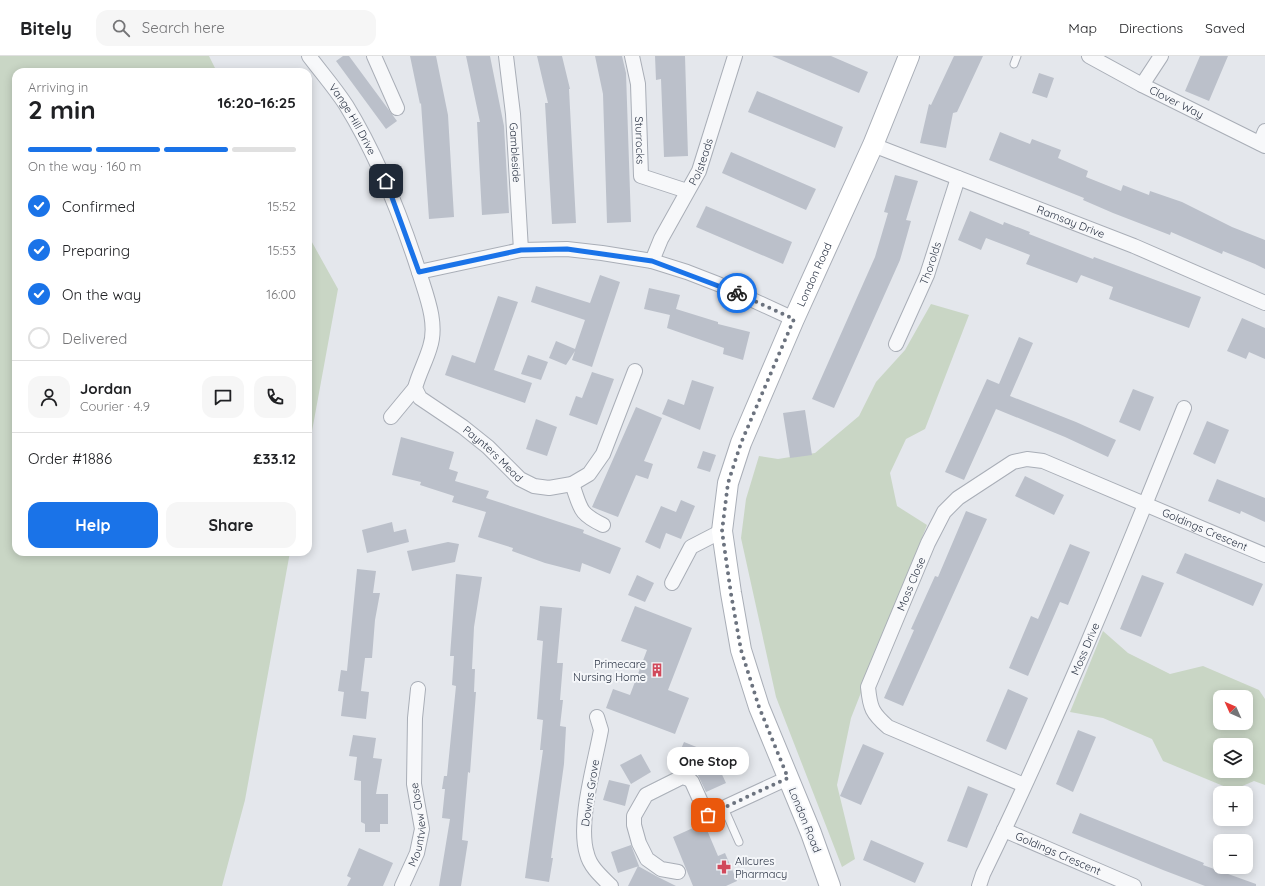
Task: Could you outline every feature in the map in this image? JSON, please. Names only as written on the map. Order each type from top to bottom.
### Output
[{"type":"main road","name":"London Road","points":[[830,886],[811,833],[759,707],[741,650],[722,531],[728,483],[741,443],[794,319],[873,146],[909,56]]},
{"type":"street","name":"Vange Hill Drive","points":[[309,56],[345,103],[364,136],[392,196],[419,272]]},
{"type":"street","points":[[374,56],[397,108]]},
{"type":"street","name":"Gambleside","points":[[506,56],[513,114],[521,250]]},
{"type":"street","name":"Sturrocks","points":[[632,56],[638,84],[641,176],[688,192]]},
{"type":"street","name":"Polsteads","points":[[652,261],[661,239],[699,171],[735,56]]},
{"type":"street","name":"Clover Way","points":[[1089,56],[1142,85],[1263,140]]},
{"type":"street","points":[[1142,85],[1161,56]]},
{"type":"street","name":"Ramsay Drive","points":[[873,146],[1134,246],[1265,303]]},
{"type":"street","name":"Thorolds","points":[[896,344],[927,275],[958,178]]},
{"type":"street","points":[[391,417],[415,388],[420,370],[430,347],[433,333],[432,319],[419,272],[521,250],[567,249],[652,261],[718,284],[794,319]]},
{"type":"street","name":"Paynters Mead","points":[[415,388],[420,398],[468,431],[488,447],[520,479],[534,486],[549,488],[572,484],[589,474],[603,454],[635,371]]},
{"type":"street","name":"Moss Drive","points":[[979,886],[1145,505],[1184,408]]},
{"type":"street","name":"Moss Close","points":[[1024,785],[888,727],[875,716],[869,701],[868,687],[928,542],[944,512],[958,498],[1014,462],[1027,459],[1043,461],[1145,505]]},
{"type":"street","points":[[572,484],[581,510],[586,517],[603,525]]},
{"type":"street","name":"Goldings Crescent","points":[[1145,505],[1265,555]]},
{"type":"street","points":[[672,583],[691,547],[722,531]]},
{"type":"street","name":"Mountview Close","points":[[402,886],[417,853],[422,830],[414,784],[414,718],[418,689]]},
{"type":"street","name":"Downs Grove","points":[[596,717],[601,730],[586,811],[584,838],[587,856],[597,872],[611,886]]},
{"type":"street","points":[[678,872],[661,868],[647,859],[639,843],[634,825],[634,816],[646,795],[682,777],[689,779],[692,782],[708,815],[788,778]]},
{"type":"street","name":"Goldings Crescent","points":[[1004,830],[1134,886]]},
{"type":"lane","points":[[1014,64],[1017,56]]},
{"type":"lane","points":[[724,808],[739,842]]},
{"type":"green space","points":[[0,56],[209,56],[215,68],[12,68],[12,556],[289,556],[245,800],[222,886],[0,886]]},
{"type":"green space","points":[[312,242],[338,289],[312,431]]},
{"type":"green space","points":[[931,304],[969,315],[925,429],[906,439],[890,473],[897,506],[927,525],[851,718],[837,785],[855,859],[842,867],[776,697],[741,538],[746,499],[759,456],[778,459],[815,453],[859,416],[876,382],[905,350]]},
{"type":"green space","points":[[1103,631],[1128,653],[1170,674],[1203,666],[1259,690],[1265,699],[1265,785],[1254,781],[1242,786],[1223,786],[1163,761],[1152,739],[1103,718],[1070,712]]},
{"type":"building","points":[[343,56],[349,56],[397,121],[386,129],[336,61]]},
{"type":"building","points":[[410,56],[436,56],[448,115],[454,217],[429,219],[421,103],[420,104]]},
{"type":"building","points":[[466,56],[490,56],[504,126],[509,213],[482,215],[477,122],[480,122]]},
{"type":"building","points":[[537,56],[562,56],[570,89],[576,223],[552,224],[545,103],[548,103]]},
{"type":"building","points":[[595,56],[622,56],[626,73],[631,222],[607,223],[603,94]]},
{"type":"building","points":[[655,56],[685,56],[688,156],[664,157],[661,79],[656,80]]},
{"type":"building","points":[[772,56],[831,56],[868,72],[859,93]]},
{"type":"building","points":[[954,56],[983,56],[957,112],[953,113],[946,148],[920,143],[929,104],[931,105]]},
{"type":"building","points":[[1200,56],[1228,56],[1209,101],[1185,91]]},
{"type":"building","points":[[1039,73],[1054,78],[1047,98],[1032,93]]},
{"type":"building","points":[[757,91],[843,127],[835,148],[748,112]]},
{"type":"building","points":[[1000,132],[1030,144],[1032,139],[1061,150],[1058,158],[1088,171],[1086,177],[1121,191],[1123,185],[1149,195],[1150,191],[1182,202],[1232,227],[1265,240],[1265,269],[1223,251],[1222,254],[1171,232],[1170,235],[1113,213],[1083,200],[1084,198],[989,160]]},
{"type":"building","points":[[731,152],[816,189],[806,210],[722,173]]},
{"type":"building","points":[[895,175],[918,181],[906,220],[911,221],[900,260],[834,408],[812,399],[875,257],[888,213],[884,212]]},
{"type":"building","points":[[706,206],[792,242],[783,264],[696,227]]},
{"type":"building","points":[[970,211],[1003,225],[1004,222],[1030,232],[1029,234],[1093,259],[1094,257],[1201,297],[1189,328],[1109,299],[1113,287],[1081,275],[1077,283],[1026,264],[1030,255],[986,238],[981,250],[958,240]]},
{"type":"building","points":[[600,275],[620,282],[592,367],[572,360],[575,351],[566,365],[549,358],[556,341],[575,349],[585,320],[531,302],[536,286],[590,303]]},
{"type":"building","points":[[649,288],[680,295],[676,309],[718,322],[718,324],[750,332],[743,360],[723,354],[724,348],[667,328],[670,315],[644,309]]},
{"type":"building","points":[[498,296],[518,302],[494,370],[532,383],[525,403],[445,375],[452,355],[475,363]]},
{"type":"building","points":[[1242,318],[1265,328],[1265,359],[1249,352],[1246,359],[1227,351]]},
{"type":"building","points":[[1019,337],[1033,343],[1010,396],[1076,422],[1116,440],[1108,457],[1065,437],[996,409],[964,480],[945,472],[987,379],[999,384]]},
{"type":"building","points":[[528,355],[548,362],[541,380],[521,374]]},
{"type":"building","points":[[592,372],[614,379],[597,425],[569,415],[576,396],[582,398]]},
{"type":"building","points":[[692,380],[714,387],[700,430],[662,414],[668,399],[684,405]]},
{"type":"building","points":[[1133,389],[1154,397],[1140,431],[1119,422]]},
{"type":"building","points":[[636,407],[662,418],[644,461],[653,464],[648,479],[636,475],[618,517],[592,507]]},
{"type":"building","points":[[805,410],[812,455],[790,458],[783,413]]},
{"type":"building","points":[[536,419],[557,427],[547,456],[526,449]]},
{"type":"building","points":[[1207,421],[1229,430],[1215,464],[1193,454]]},
{"type":"building","points":[[401,437],[454,452],[449,469],[458,472],[455,481],[489,491],[486,498],[584,530],[583,533],[621,548],[610,574],[582,563],[580,572],[545,563],[512,551],[513,548],[478,537],[486,512],[452,502],[454,496],[420,485],[421,482],[392,475]]},
{"type":"building","points":[[703,451],[716,455],[710,472],[697,468]]},
{"type":"building","points":[[1025,476],[1064,495],[1054,515],[1015,496]]},
{"type":"building","points":[[1217,479],[1265,498],[1265,522],[1241,511],[1240,514],[1208,501]]},
{"type":"building","points":[[681,500],[695,506],[681,539],[666,533],[660,549],[645,542],[661,506],[676,512]]},
{"type":"building","points":[[966,511],[987,519],[903,706],[884,698],[914,630],[911,629],[935,576],[938,577]]},
{"type":"building","points":[[392,522],[394,532],[406,529],[409,542],[367,553],[362,530]]},
{"type":"building","points":[[448,542],[459,544],[455,562],[412,571],[407,551]]},
{"type":"building","points":[[1070,544],[1090,552],[1068,605],[1060,602],[1028,676],[1009,668],[1031,616],[1038,619]]},
{"type":"building","points":[[1185,553],[1263,584],[1253,606],[1176,573]]},
{"type":"building","points":[[357,569],[376,571],[373,593],[380,593],[375,620],[372,658],[365,658],[361,691],[369,692],[366,719],[341,716],[344,692],[338,691],[341,670],[347,671]]},
{"type":"building","points":[[456,574],[482,577],[474,627],[472,669],[475,669],[474,692],[476,692],[470,773],[468,772],[462,840],[468,841],[461,886],[439,886],[450,819],[442,818],[445,789],[442,789],[444,776],[447,776],[456,686],[452,685],[454,656],[450,656]]},
{"type":"building","points":[[637,575],[654,583],[645,602],[628,595]]},
{"type":"building","points":[[1142,575],[1164,583],[1141,637],[1120,629]]},
{"type":"building","points":[[540,606],[562,608],[557,663],[563,663],[560,700],[563,700],[560,726],[566,727],[564,764],[549,882],[525,878],[543,750],[540,750],[543,720],[537,719],[543,641],[537,640]]},
{"type":"building","name":"Primecare Nursing Home","points":[[635,606],[692,628],[668,690],[689,698],[675,734],[606,708],[613,689],[630,695],[647,650],[621,641]]},
{"type":"building","points":[[1008,689],[1028,698],[1006,750],[986,741]]},
{"type":"building","points":[[1078,730],[1096,737],[1073,792],[1056,784]]},
{"type":"building","points":[[353,735],[376,738],[373,758],[382,759],[376,794],[388,794],[388,824],[380,824],[380,832],[365,832],[365,824],[361,822],[361,781],[354,780],[357,757],[349,756]]},
{"type":"building","points":[[684,742],[704,750],[695,772],[675,763]]},
{"type":"building","points":[[863,744],[884,753],[861,805],[840,796]]},
{"type":"building","points":[[641,754],[651,772],[631,784],[620,765]]},
{"type":"building","points":[[717,764],[726,783],[706,792],[697,773]]},
{"type":"building","points":[[609,780],[630,785],[625,806],[603,800]]},
{"type":"building","points":[[968,786],[988,794],[967,848],[947,841]]},
{"type":"building","points":[[1080,813],[1204,863],[1203,865],[1213,869],[1213,874],[1228,874],[1256,884],[1256,886],[1205,886],[1072,833]]},
{"type":"building","points":[[704,823],[718,856],[725,853],[737,881],[726,886],[693,886],[673,837]]},
{"type":"building","points":[[871,840],[924,863],[915,883],[863,860]]},
{"type":"building","points":[[631,845],[639,866],[618,873],[611,852]]},
{"type":"building","points":[[359,848],[393,863],[383,886],[347,886],[351,878],[347,876]]},
{"type":"building","points":[[638,866],[656,876],[676,886],[628,886]]},
{"type":"way so far","points":[[708,815],[788,778],[759,707],[741,650],[722,531],[728,483],[741,443],[794,319],[737,293]]},
{"type":"place","name":"Primecare Nursing Home","points":[[657,670]]},
{"type":"place","name":"One Stop","points":[[708,815]]},
{"type":"place","name":"Allcures Pharmacy","points":[[724,867]]},
{"type":"route","points":[[386,181],[405,229],[419,272],[521,250],[567,249],[602,252],[652,261],[697,276],[737,293]]}]
